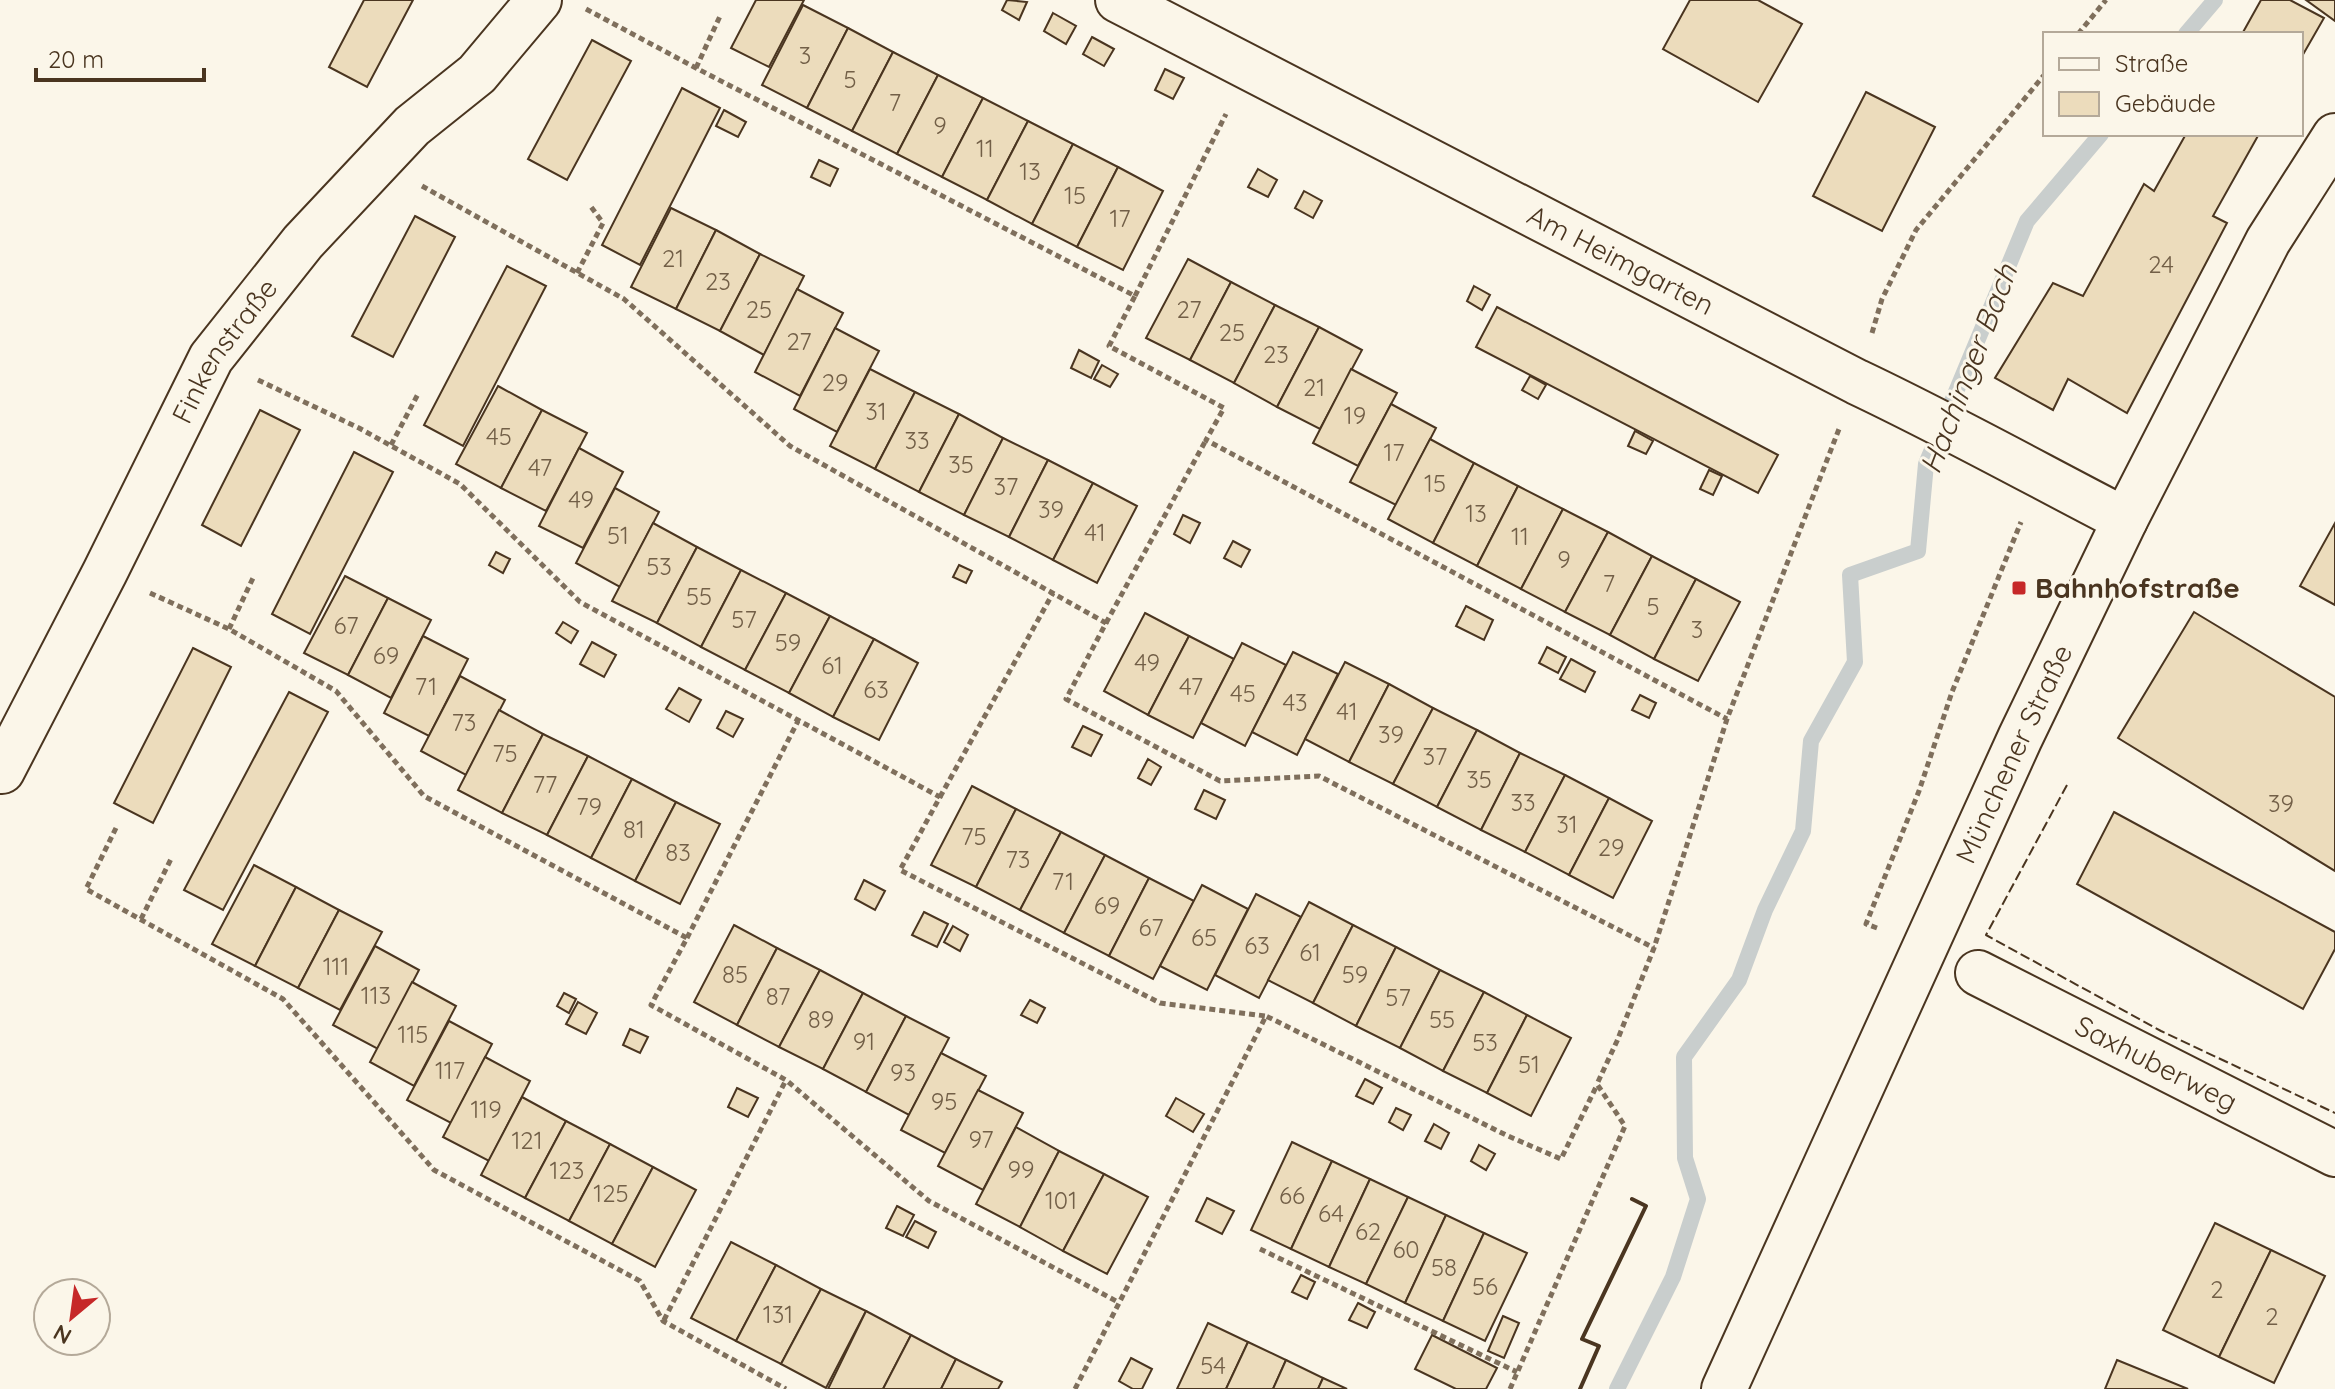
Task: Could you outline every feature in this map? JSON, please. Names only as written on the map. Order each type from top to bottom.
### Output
[{"type":"street","name":"Am Heimgarten","points":[[1118,0],[1857,382],[1968,436],[2039,477],[2125,520]]},
{"type":"street","name":"Finkenstraße","points":[[2,771],[211,358],[303,242],[412,126],[560,3]]},
{"type":"street","name":"Münchener Straße","points":[[1724,1389],[2020,738],[2125,520],[2268,241],[2335,136]]},
{"type":"street","name":"Saxhuberweg","points":[[1978,973],[2335,1154]]},
{"type":"path","points":[[2080,32],[2106,0]]},
{"type":"path","points":[[560,3],[696,68],[1135,296]]},
{"type":"path","points":[[696,68],[721,14]]},
{"type":"path","points":[[1053,593],[900,870],[1160,1003],[1266,1016],[1508,1136],[1561,1159],[1617,1041],[1654,948],[1727,719],[1857,382],[1882,299],[1916,230],[2043,76]]},
{"type":"path","points":[[1220,125],[1109,346],[1224,408],[1066,699],[1220,781],[1319,776],[1654,948]]},
{"type":"path","points":[[379,162],[624,299],[790,446],[1106,623]]},
{"type":"path","points":[[577,273],[603,223],[589,204]]},
{"type":"path","points":[[211,358],[391,445],[460,484],[580,602],[940,797]]},
{"type":"path","points":[[391,445],[418,394]]},
{"type":"path","points":[[1206,440],[1727,719]]},
{"type":"path","points":[[1924,948],[1866,924],[1919,791],[1952,692],[2039,477]]},
{"type":"path","points":[[105,572],[229,629],[336,691],[424,796],[687,938]]},
{"type":"path","points":[[229,629],[253,578]]},
{"type":"path","points":[[798,721],[651,1005],[786,1080],[929,1201],[1118,1302]]},
{"type":"path","points":[[116,828],[86,889],[283,999],[434,1170],[640,1281],[663,1321],[786,1389]]},
{"type":"path","points":[[141,919],[172,857]]},
{"type":"path","points":[[1075,1389],[1266,1016]]},
{"type":"path","points":[[663,1321],[786,1080]]},
{"type":"path","points":[[1510,1389],[1625,1126],[1597,1084]]},
{"type":"path","points":[[1260,1249],[1517,1372]]},
{"type":"building","points":[[364,0],[413,0],[367,87],[329,67]]},
{"type":"building","points":[[756,0],[804,0],[769,67],[731,48]]},
{"type":"building","points":[[1007,0],[1027,2],[1019,20],[1002,10]]},
{"type":"building","points":[[1690,0],[1758,0],[1802,24],[1758,102],[1663,49]]},
{"type":"building","points":[[2261,0],[2290,0],[2324,18],[2303,55],[2303,32],[2243,32]]},
{"type":"building","points":[[2306,0],[2335,0],[2335,21]]},
{"type":"building","points":[[803,5],[848,28],[807,108],[762,85]]},
{"type":"building","points":[[1053,13],[1076,26],[1066,44],[1044,31]]},
{"type":"building","points":[[848,28],[893,52],[852,131],[807,108]]},
{"type":"building","points":[[1092,37],[1114,49],[1104,66],[1083,54]]},
{"type":"building","points":[[592,40],[631,61],[567,180],[528,159]]},
{"type":"building","points":[[893,52],[938,75],[897,154],[852,131]]},
{"type":"building","points":[[1165,69],[1184,78],[1173,99],[1155,90]]},
{"type":"building","points":[[938,75],[983,98],[942,177],[897,154]]},
{"type":"building","points":[[682,88],[720,108],[640,265],[602,245]]},
{"type":"building","points":[[1866,92],[1935,127],[1882,231],[1813,196]]},
{"type":"building","points":[[983,98],[1028,121],[987,200],[942,177]]},
{"type":"building","points":[[724,110],[746,122],[738,137],[716,126]]},
{"type":"building","points":[[1028,121],[1073,144],[1032,224],[987,200]]},
{"type":"building","points":[[2185,136],[2258,136],[2213,216],[2227,223],[2127,413],[2068,379],[2053,410],[1995,378],[2053,283],[2083,296],[2144,184],[2154,191]]},
{"type":"building","points":[[1073,144],[1118,167],[1077,247],[1032,224]]},
{"type":"building","points":[[819,160],[838,169],[830,186],[811,177]]},
{"type":"building","points":[[1118,167],[1163,191],[1123,270],[1077,247]]},
{"type":"building","points":[[1258,169],[1277,180],[1268,197],[1248,187]]},
{"type":"building","points":[[1304,191],[1322,201],[1313,218],[1295,208]]},
{"type":"building","points":[[671,208],[716,230],[676,309],[631,287]]},
{"type":"building","points":[[415,216],[455,237],[393,357],[352,336]]},
{"type":"building","points":[[716,230],[760,254],[720,331],[676,309]]},
{"type":"building","points":[[760,254],[804,276],[764,355],[720,331]]},
{"type":"building","points":[[1188,259],[1231,282],[1190,360],[1146,338]]},
{"type":"building","points":[[507,266],[546,286],[463,446],[424,425]]},
{"type":"building","points":[[1231,282],[1275,305],[1234,383],[1190,360]]},
{"type":"building","points":[[1474,286],[1490,295],[1482,310],[1467,301]]},
{"type":"building","points":[[797,289],[843,313],[800,396],[755,372]]},
{"type":"building","points":[[1275,305],[1319,327],[1277,407],[1234,383]]},
{"type":"building","points":[[1497,307],[1778,455],[1758,493],[1476,347]]},
{"type":"building","points":[[1319,327],[1362,350],[1320,429],[1277,407]]},
{"type":"building","points":[[835,328],[879,351],[837,432],[794,409]]},
{"type":"building","points":[[1079,350],[1099,361],[1091,378],[1071,368]]},
{"type":"building","points":[[1102,365],[1118,374],[1110,387],[1094,379]]},
{"type":"building","points":[[870,369],[915,392],[875,469],[830,446]]},
{"type":"building","points":[[1351,369],[1397,393],[1358,466],[1313,443]]},
{"type":"building","points":[[1530,376],[1546,385],[1538,399],[1522,390]]},
{"type":"building","points":[[498,386],[542,410],[501,488],[456,464]]},
{"type":"building","points":[[915,392],[959,414],[919,492],[875,469]]},
{"type":"building","points":[[1391,404],[1436,428],[1396,505],[1350,482]]},
{"type":"building","points":[[260,410],[300,430],[241,546],[202,525]]},
{"type":"building","points":[[542,410],[587,433],[546,511],[501,488]]},
{"type":"building","points":[[959,414],[1003,438],[964,515],[919,492]]},
{"type":"building","points":[[1635,431],[1653,441],[1646,454],[1628,446]]},
{"type":"building","points":[[1003,438],[1048,460],[1009,537],[964,515]]},
{"type":"building","points":[[1430,439],[1474,463],[1433,543],[1388,519]]},
{"type":"building","points":[[579,448],[623,472],[583,548],[539,526]]},
{"type":"building","points":[[354,452],[393,472],[310,634],[272,614]]},
{"type":"building","points":[[1048,460],[1093,483],[1053,560],[1009,537]]},
{"type":"building","points":[[1474,463],[1518,486],[1477,566],[1433,543]]},
{"type":"building","points":[[1709,470],[1722,476],[1713,495],[1700,489]]},
{"type":"building","points":[[1093,483],[1137,506],[1097,583],[1053,560]]},
{"type":"building","points":[[1518,486],[1563,509],[1521,589],[1477,566]]},
{"type":"building","points":[[615,488],[659,512],[620,587],[576,563]]},
{"type":"building","points":[[1563,509],[1608,532],[1565,612],[1521,589]]},
{"type":"building","points":[[1183,515],[1200,523],[1190,543],[1174,534]]},
{"type":"building","points":[[653,523],[697,547],[657,623],[612,601]]},
{"type":"building","points":[[2335,523],[2335,605],[2300,586]]},
{"type":"building","points":[[1608,532],[1652,556],[1610,635],[1565,612]]},
{"type":"building","points":[[1233,541],[1250,550],[1241,567],[1224,558]]},
{"type":"building","points":[[697,547],[741,570],[701,647],[657,623]]},
{"type":"building","points":[[496,552],[510,559],[503,573],[489,565]]},
{"type":"building","points":[[1652,556],[1696,579],[1654,659],[1610,635]]},
{"type":"building","points":[[959,565],[972,571],[966,583],[953,577]]},
{"type":"building","points":[[741,570],[786,593],[745,670],[701,647]]},
{"type":"building","points":[[345,576],[388,598],[348,675],[304,653]]},
{"type":"building","points":[[1696,579],[1740,602],[1698,681],[1654,659]]},
{"type":"building","points":[[786,593],[830,616],[789,693],[745,670]]},
{"type":"building","points":[[388,598],[431,620],[391,698],[348,675]]},
{"type":"building","points":[[1466,606],[1493,620],[1484,640],[1456,626]]},
{"type":"building","points":[[2194,612],[2335,697],[2335,871],[2118,738]]},
{"type":"building","points":[[1145,613],[1189,636],[1148,715],[1104,691]]},
{"type":"building","points":[[830,616],[874,639],[833,717],[789,693]]},
{"type":"building","points":[[563,622],[578,631],[571,643],[556,633]]},
{"type":"building","points":[[423,636],[468,659],[429,736],[384,713]]},
{"type":"building","points":[[1189,636],[1234,659],[1193,738],[1148,715]]},
{"type":"building","points":[[874,639],[918,663],[879,740],[833,717]]},
{"type":"building","points":[[592,642],[616,655],[604,677],[580,664]]},
{"type":"building","points":[[1242,643],[1286,665],[1245,746],[1201,723]]},
{"type":"building","points":[[1547,647],[1566,657],[1558,673],[1539,663]]},
{"type":"building","points":[[193,648],[231,667],[153,823],[114,803]]},
{"type":"building","points":[[1293,652],[1338,674],[1297,755],[1252,732]]},
{"type":"building","points":[[1571,659],[1595,672],[1585,692],[1560,679]]},
{"type":"building","points":[[1345,662],[1389,684],[1349,762],[1305,739]]},
{"type":"building","points":[[460,676],[505,700],[466,775],[421,751]]},
{"type":"building","points":[[1389,684],[1433,708],[1393,784],[1349,762]]},
{"type":"building","points":[[679,688],[701,700],[689,722],[666,709]]},
{"type":"building","points":[[289,692],[328,712],[223,910],[184,890]]},
{"type":"building","points":[[1640,695],[1656,703],[1649,718],[1632,710]]},
{"type":"building","points":[[1433,708],[1477,730],[1437,807],[1393,784]]},
{"type":"building","points":[[499,710],[543,734],[502,813],[458,790]]},
{"type":"building","points":[[726,711],[743,719],[733,737],[717,728]]},
{"type":"building","points":[[1083,726],[1102,735],[1091,756],[1072,747]]},
{"type":"building","points":[[1477,730],[1520,753],[1481,830],[1437,807]]},
{"type":"building","points":[[543,734],[588,756],[547,835],[502,813]]},
{"type":"building","points":[[1520,753],[1565,775],[1525,852],[1481,830]]},
{"type":"building","points":[[588,756],[632,779],[591,858],[547,835]]},
{"type":"building","points":[[1148,759],[1161,767],[1151,785],[1138,778]]},
{"type":"building","points":[[1565,775],[1609,798],[1569,875],[1525,852]]},
{"type":"building","points":[[632,779],[676,802],[635,881],[591,858]]},
{"type":"building","points":[[972,786],[1016,809],[976,887],[931,865]]},
{"type":"building","points":[[1204,790],[1225,800],[1216,819],[1195,809]]},
{"type":"building","points":[[1609,798],[1652,821],[1613,898],[1569,875]]},
{"type":"building","points":[[676,802],[720,824],[680,904],[635,881]]},
{"type":"building","points":[[1016,809],[1061,832],[1020,910],[976,887]]},
{"type":"building","points":[[2114,812],[2335,932],[2335,949],[2303,1009],[2077,884]]},
{"type":"building","points":[[1061,832],[1105,855],[1064,933],[1020,910]]},
{"type":"building","points":[[1105,855],[1149,878],[1109,956],[1064,933]]},
{"type":"building","points":[[254,865],[296,887],[255,966],[212,944]]},
{"type":"building","points":[[1149,878],[1194,901],[1153,979],[1109,956]]},
{"type":"building","points":[[864,880],[885,891],[875,910],[855,899]]},
{"type":"building","points":[[1202,885],[1248,909],[1207,990],[1160,966]]},
{"type":"building","points":[[296,887],[339,910],[298,988],[255,966]]},
{"type":"building","points":[[1256,894],[1301,917],[1259,998],[1215,975]]},
{"type":"building","points":[[1309,902],[1353,925],[1313,1003],[1268,980]]},
{"type":"building","points":[[339,910],[382,932],[340,1010],[298,988]]},
{"type":"building","points":[[924,912],[948,924],[937,947],[912,935]]},
{"type":"building","points":[[734,925],[777,948],[737,1025],[694,1002]]},
{"type":"building","points":[[1353,925],[1396,947],[1356,1026],[1313,1003]]},
{"type":"building","points":[[953,926],[968,935],[960,951],[944,942]]},
{"type":"building","points":[[375,946],[419,970],[378,1049],[333,1025]]},
{"type":"building","points":[[1396,947],[1440,970],[1400,1048],[1356,1026]]},
{"type":"building","points":[[777,948],[820,970],[779,1047],[737,1025]]},
{"type":"building","points":[[820,970],[863,993],[823,1069],[779,1047]]},
{"type":"building","points":[[1440,970],[1484,992],[1443,1071],[1400,1048]]},
{"type":"building","points":[[412,982],[456,1006],[414,1086],[370,1062]]},
{"type":"building","points":[[1484,992],[1527,1015],[1487,1093],[1443,1071]]},
{"type":"building","points":[[564,993],[576,999],[569,1013],[557,1006]]},
{"type":"building","points":[[863,993],[906,1016],[866,1092],[823,1069]]},
{"type":"building","points":[[1030,1000],[1045,1008],[1037,1023],[1021,1015]]},
{"type":"building","points":[[578,1002],[597,1013],[586,1034],[566,1024]]},
{"type":"building","points":[[1527,1015],[1571,1038],[1531,1116],[1487,1093]]},
{"type":"building","points":[[906,1016],[949,1038],[909,1115],[866,1092]]},
{"type":"building","points":[[449,1021],[492,1044],[451,1123],[407,1100]]},
{"type":"building","points":[[630,1029],[648,1037],[640,1053],[623,1045]]},
{"type":"building","points":[[941,1053],[986,1076],[945,1153],[901,1130]]},
{"type":"building","points":[[485,1057],[530,1081],[489,1161],[443,1137]]},
{"type":"building","points":[[1365,1079],[1382,1088],[1373,1104],[1356,1096]]},
{"type":"building","points":[[737,1088],[758,1098],[748,1117],[728,1107]]},
{"type":"building","points":[[978,1090],[1023,1113],[983,1190],[938,1166]]},
{"type":"building","points":[[522,1097],[566,1121],[525,1198],[481,1175]]},
{"type":"building","points":[[1176,1098],[1204,1114],[1193,1132],[1166,1116]]},
{"type":"building","points":[[1396,1108],[1411,1115],[1403,1130],[1389,1122]]},
{"type":"building","points":[[566,1121],[610,1144],[569,1221],[525,1198]]},
{"type":"building","points":[[1434,1124],[1449,1133],[1441,1149],[1425,1141]]},
{"type":"building","points":[[1016,1127],[1059,1151],[1020,1227],[976,1204]]},
{"type":"building","points":[[1292,1142],[1332,1161],[1291,1249],[1251,1230]]},
{"type":"building","points":[[610,1144],[653,1167],[612,1244],[569,1221]]},
{"type":"building","points":[[1479,1145],[1495,1154],[1486,1170],[1471,1161]]},
{"type":"building","points":[[1059,1151],[1104,1174],[1063,1251],[1020,1227]]},
{"type":"building","points":[[1332,1161],[1370,1179],[1329,1267],[1291,1249]]},
{"type":"building","points":[[653,1167],[696,1190],[655,1267],[612,1244]]},
{"type":"building","points":[[1104,1174],[1148,1197],[1107,1274],[1063,1251]]},
{"type":"building","points":[[1370,1179],[1408,1197],[1366,1284],[1329,1267]]},
{"type":"building","points":[[1408,1197],[1446,1215],[1405,1303],[1366,1284]]},
{"type":"building","points":[[1207,1198],[1234,1211],[1222,1234],[1196,1221]]},
{"type":"building","points":[[897,1206],[914,1215],[903,1236],[886,1228]]},
{"type":"building","points":[[1446,1215],[1484,1233],[1443,1321],[1405,1303]]},
{"type":"building","points":[[915,1221],[936,1232],[928,1248],[906,1237]]},
{"type":"building","points":[[2215,1223],[2271,1250],[2219,1357],[2163,1330]]},
{"type":"building","points":[[1484,1233],[1527,1253],[1485,1341],[1443,1321]]},
{"type":"building","points":[[731,1242],[776,1265],[736,1341],[691,1318]]},
{"type":"building","points":[[2271,1250],[2325,1276],[2274,1383],[2219,1357]]},
{"type":"building","points":[[776,1265],[821,1289],[781,1364],[736,1341]]},
{"type":"building","points":[[1301,1275],[1315,1282],[1307,1299],[1292,1292]]},
{"type":"building","points":[[821,1289],[866,1311],[826,1388],[781,1364]]},
{"type":"building","points":[[1358,1303],[1375,1312],[1367,1328],[1349,1320]]},
{"type":"building","points":[[866,1311],[911,1335],[883,1389],[828,1389]]},
{"type":"building","points":[[1503,1316],[1519,1323],[1504,1358],[1488,1351]]},
{"type":"building","points":[[1208,1323],[1248,1342],[1226,1389],[1177,1389]]},
{"type":"building","points":[[911,1335],[956,1359],[941,1389],[883,1389]]},
{"type":"building","points":[[1432,1335],[1497,1368],[1486,1389],[1456,1389],[1415,1369]]},
{"type":"building","points":[[1248,1342],[1286,1360],[1273,1389],[1226,1389]]},
{"type":"building","points":[[1131,1358],[1152,1369],[1142,1389],[1133,1389],[1119,1381]]},
{"type":"building","points":[[956,1359],[1002,1382],[998,1389],[941,1389]]},
{"type":"building","points":[[1286,1360],[1323,1378],[1318,1389],[1273,1389]]},
{"type":"building","points":[[2117,1360],[2188,1389],[2105,1389]]},
{"type":"building","points":[[1323,1378],[1347,1389],[1318,1389]]},
{"type":"waterway","name":"Hachinger Bach","points":[[2188,32],[2215,0]]},
{"type":"waterway","name":"Hachinger Bach","points":[[1617,1389],[1673,1277],[1698,1199],[1685,1158],[1684,1057],[1739,980],[1765,910],[1803,831],[1811,741],[1855,662],[1850,575],[1918,551],[1926,464],[2027,221],[2099,136]]},
{"type":"fence","points":[[2067,785],[1986,935],[2161,1031],[2335,1113]]},
{"type":"wall","points":[[1580,1389],[1599,1346],[1582,1339],[1646,1206],[1632,1199]]},
{"type":"place","name":"Bahnhofstraße","points":[[2019,588]]}]
